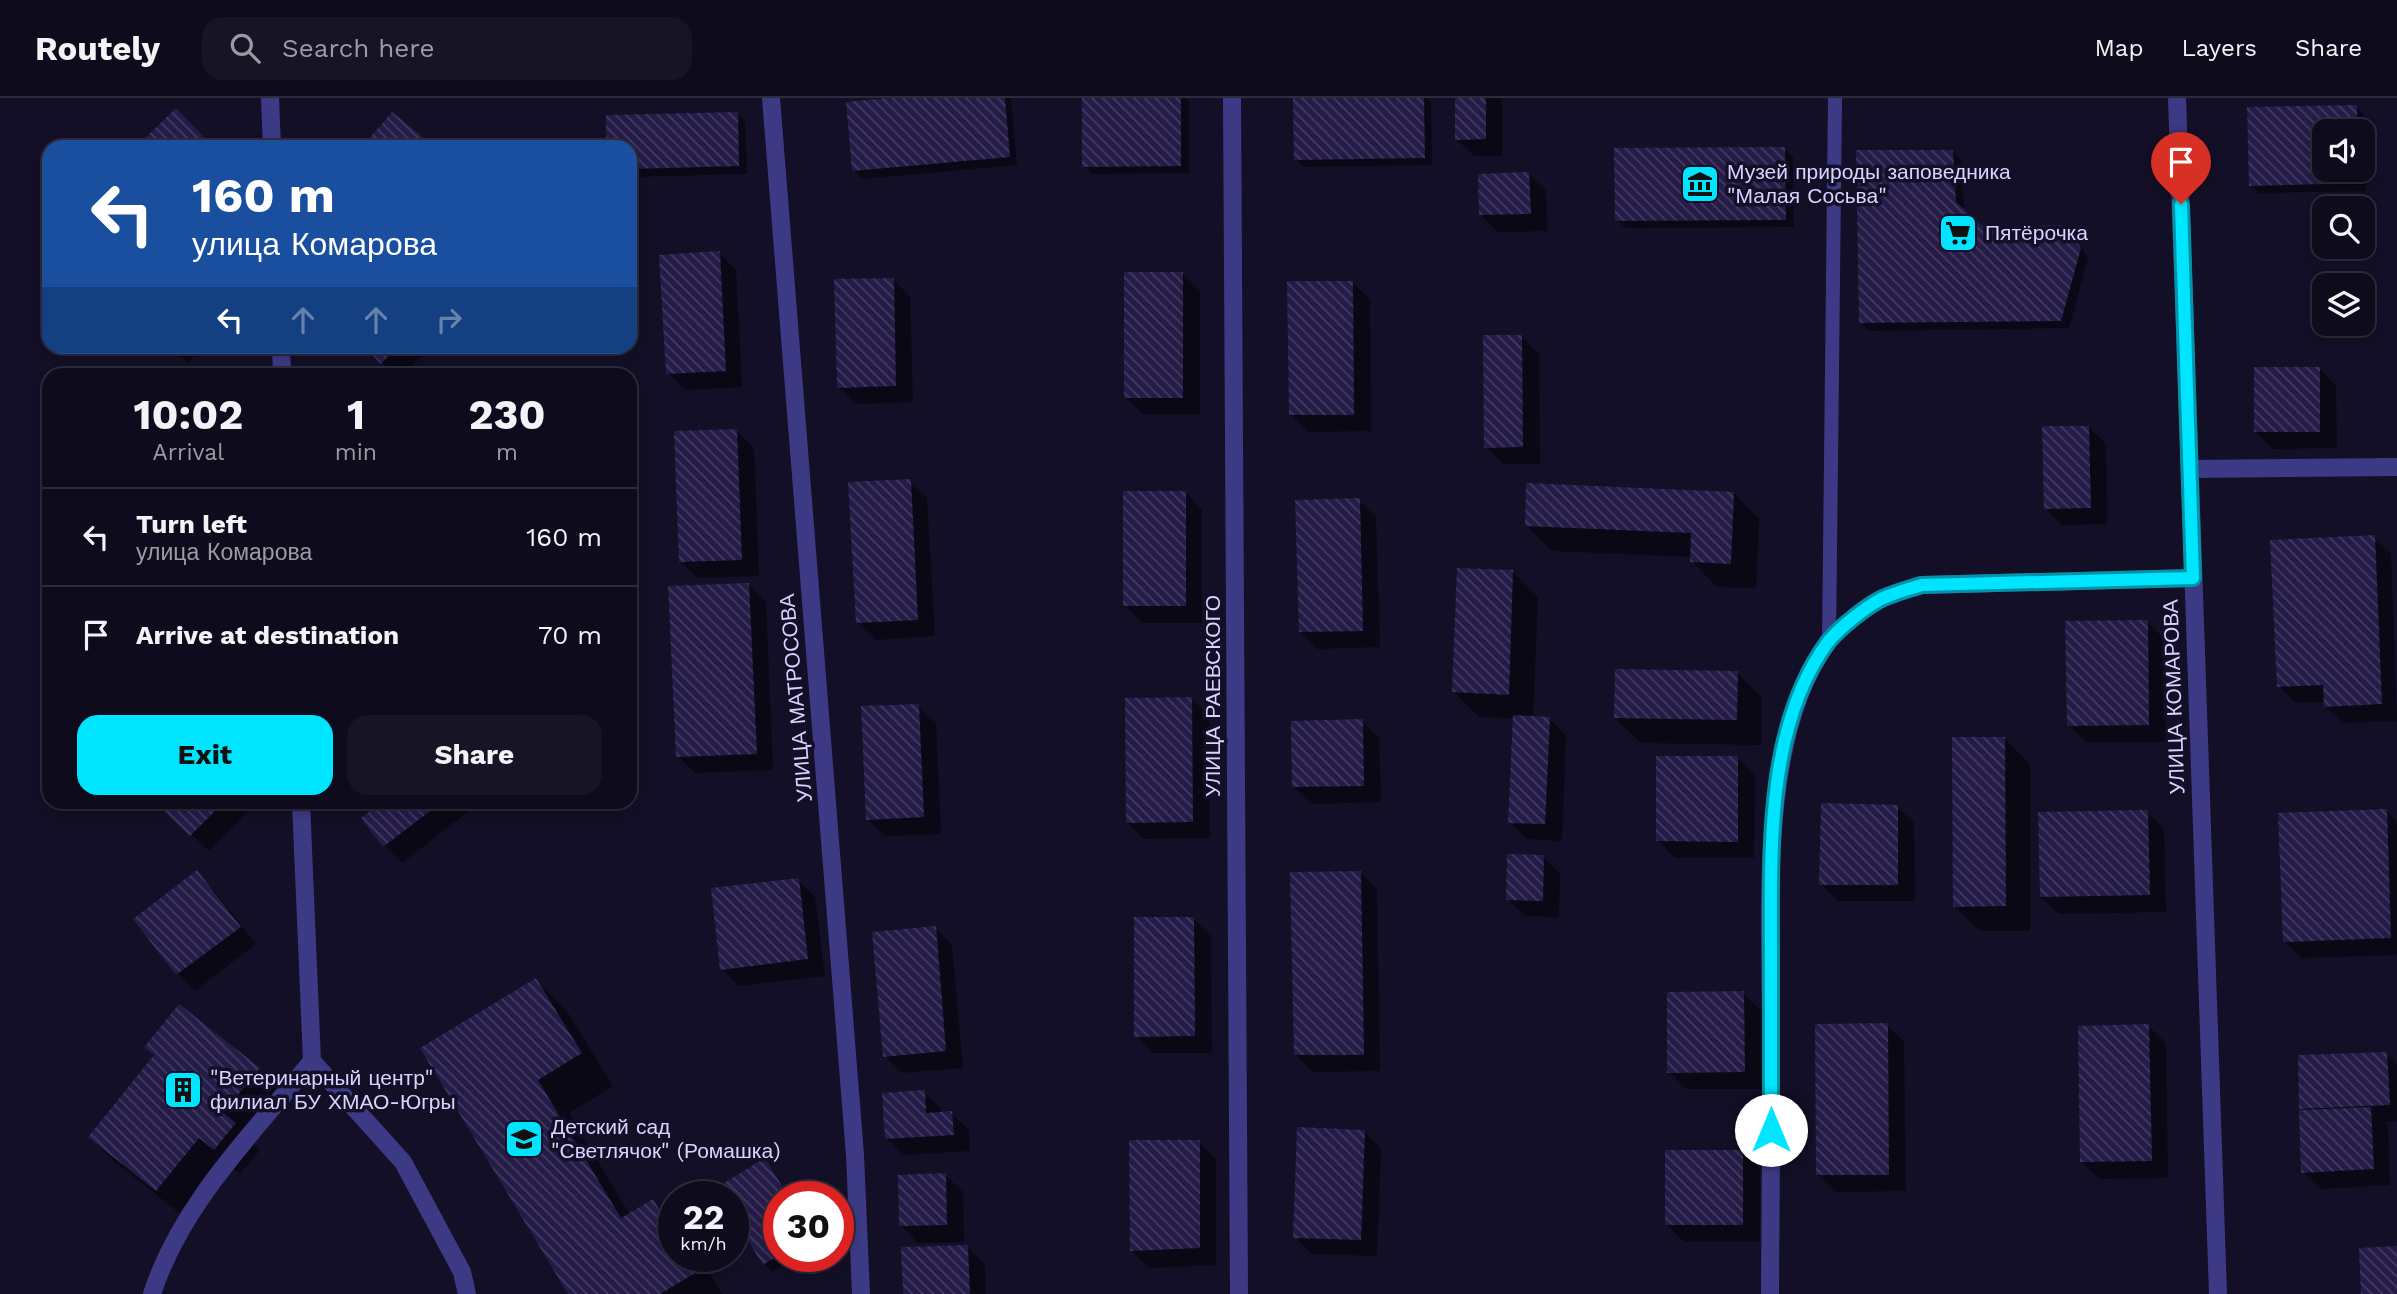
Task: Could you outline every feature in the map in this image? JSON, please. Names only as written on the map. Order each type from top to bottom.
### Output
[{"type":"street","points":[[270,98],[272,140]]},
{"type":"street","name":"УЛИЦА МАТРОСОВА","points":[[771,98],[852,1127],[861,1294]]},
{"type":"street","name":"УЛИЦА РАЕВСКОГО","points":[[1232,98],[1240,1294]]},
{"type":"street","name":"УЛИЦА КОМАРОВА","points":[[2177,98],[2218,1294]]},
{"type":"street","points":[[2190,469],[2397,467]]},
{"type":"street","points":[[1770,1294],[1771,884],[1776,784],[1793,710],[1805,680],[1829,641],[1849,622],[1880,599],[1922,585],[2193,578]]},
{"type":"street","points":[[301,809],[312,1061],[403,1161],[463,1272],[467,1294]]},
{"type":"street","points":[[152,1294],[181,1230],[208,1188],[312,1061]]},
{"type":"lane","points":[[1829,641],[1835,98]]},
{"type":"building","points":[[888,98],[1005,98],[1010,157],[852,171],[846,102]]},
{"type":"building","points":[[1082,98],[1181,98],[1181,166],[1082,167]]},
{"type":"building","points":[[1293,98],[1424,98],[1425,158],[1294,160]]},
{"type":"building","points":[[1455,98],[1486,98],[1486,139],[1455,140]]},
{"type":"building","points":[[2357,105],[2357,119],[2312,119],[2312,182],[2359,183],[2249,186],[2247,107]]},
{"type":"building","points":[[176,108],[207,140],[143,140]]},
{"type":"building","points":[[392,112],[426,140],[368,140]]},
{"type":"building","points":[[738,112],[739,166],[637,169],[637,140],[606,140],[606,115]]},
{"type":"building","points":[[1785,147],[1786,220],[1615,221],[1614,148]]},
{"type":"building","points":[[1856,150],[1953,150],[1956,202],[1984,227],[2066,225],[2081,248],[2061,321],[1859,323]]},
{"type":"building","points":[[1529,172],[1531,214],[1479,215],[1478,174]]},
{"type":"building","points":[[720,251],[726,371],[666,374],[659,255]]},
{"type":"building","points":[[1124,272],[1183,272],[1183,398],[1124,398]]},
{"type":"building","points":[[894,278],[896,386],[837,388],[834,279]]},
{"type":"building","points":[[1287,281],[1353,281],[1354,415],[1289,415]]},
{"type":"building","points":[[1483,335],[1522,335],[1523,447],[1484,448]]},
{"type":"building","points":[[371,354],[390,354],[381,364]]},
{"type":"building","points":[[2254,367],[2320,367],[2320,432],[2254,432]]},
{"type":"building","points":[[2042,426],[2089,426],[2091,508],[2044,509]]},
{"type":"building","points":[[737,429],[742,560],[679,562],[674,431]]},
{"type":"building","points":[[911,479],[918,620],[856,623],[848,482]]},
{"type":"building","points":[[1526,483],[1734,492],[1731,564],[1690,562],[1691,533],[1525,526]]},
{"type":"building","points":[[1123,491],[1186,491],[1186,606],[1123,606]]},
{"type":"building","points":[[1360,498],[1363,631],[1299,632],[1295,500]]},
{"type":"building","points":[[2375,535],[2382,704],[2324,707],[2323,685],[2277,687],[2270,540]]},
{"type":"building","points":[[1457,568],[1513,570],[1509,695],[1452,692]]},
{"type":"building","points":[[749,583],[757,754],[676,757],[668,586]]},
{"type":"building","points":[[2148,620],[2149,725],[2067,726],[2065,621]]},
{"type":"building","points":[[1615,669],[1738,671],[1737,720],[1614,718]]},
{"type":"building","points":[[1192,697],[1193,822],[1126,823],[1125,698]]},
{"type":"building","points":[[919,704],[924,817],[866,820],[861,706]]},
{"type":"building","points":[[1513,715],[1550,717],[1545,824],[1508,823]]},
{"type":"building","points":[[1363,719],[1364,786],[1292,787],[1291,721]]},
{"type":"building","points":[[1952,737],[2005,737],[2006,906],[1953,907]]},
{"type":"building","points":[[1656,756],[1738,756],[1738,842],[1656,841]]},
{"type":"building","points":[[1821,803],[1898,805],[1898,885],[1819,885]]},
{"type":"building","points":[[161,809],[217,809],[190,836]]},
{"type":"building","points":[[373,809],[433,809],[383,847],[361,818]]},
{"type":"building","points":[[2387,809],[2391,938],[2283,942],[2278,813]]},
{"type":"building","points":[[2148,810],[2150,895],[2040,897],[2038,812]]},
{"type":"building","points":[[1507,854],[1544,855],[1543,901],[1506,900]]},
{"type":"building","points":[[197,870],[241,927],[176,975],[133,919]]},
{"type":"building","points":[[1361,871],[1364,1055],[1294,1055],[1290,872]]},
{"type":"building","points":[[799,878],[808,959],[720,970],[711,888]]},
{"type":"building","points":[[1134,917],[1194,917],[1195,1036],[1134,1037]]},
{"type":"building","points":[[936,926],[946,1051],[883,1057],[872,932]]},
{"type":"building","name":"Детский сад \"Светлячок\" (Ромашка)","points":[[536,978],[582,1053],[538,1080],[621,1218],[653,1199],[658,1207],[658,1272],[697,1272],[660,1294],[568,1294],[420,1048]]},
{"type":"building","points":[[1744,991],[1745,1072],[1667,1073],[1667,992]]},
{"type":"building","name":"\"Ветеринарный центр\" филиал БУ ХМАО-Югры","points":[[179,1004],[260,1068],[223,1113],[236,1123],[214,1150],[199,1138],[156,1191],[88,1137],[154,1055],[144,1047]]},
{"type":"building","points":[[1888,1023],[1889,1175],[1816,1175],[1815,1024]]},
{"type":"building","points":[[2149,1024],[2152,1161],[2080,1162],[2078,1026]]},
{"type":"building","points":[[2387,1052],[2390,1105],[2299,1109],[2298,1055]]},
{"type":"building","points":[[925,1090],[926,1113],[952,1111],[954,1135],[885,1139],[882,1093]]},
{"type":"building","points":[[2371,1107],[2374,1169],[2301,1173],[2299,1110]]},
{"type":"building","points":[[1297,1127],[1365,1130],[1361,1240],[1293,1238]]},
{"type":"building","points":[[1129,1140],[1200,1140],[1200,1248],[1130,1251]]},
{"type":"building","points":[[1665,1150],[1743,1150],[1743,1225],[1665,1225]]},
{"type":"building","points":[[765,1158],[779,1181],[763,1181],[763,1265],[749,1242],[749,1181],[727,1181]]},
{"type":"building","points":[[946,1173],[947,1225],[899,1226],[898,1175]]},
{"type":"building","points":[[968,1245],[970,1294],[903,1294],[901,1247]]},
{"type":"building","points":[[2397,1246],[2397,1294],[2361,1294],[2359,1248]]},
{"type":"place","name":"Музей природы заповедника \"Малая Сосьва\"","points":[[1700,184]]},
{"type":"place","name":"Пятёрочка","points":[[1958,233]]},
{"type":"place","name":"\"Ветеринарный центр\" филиал БУ ХМАО-Югры","points":[[183,1090]]},
{"type":"place","name":"Детский сад \"Светлячок\" (Ромашка)","points":[[524,1139]]},
{"type":"route","points":[[1771,1130],[1771,884],[1776,784],[1793,710],[1805,680],[1829,641],[1880,599],[1922,585],[2193,578],[2181,204]]}]
